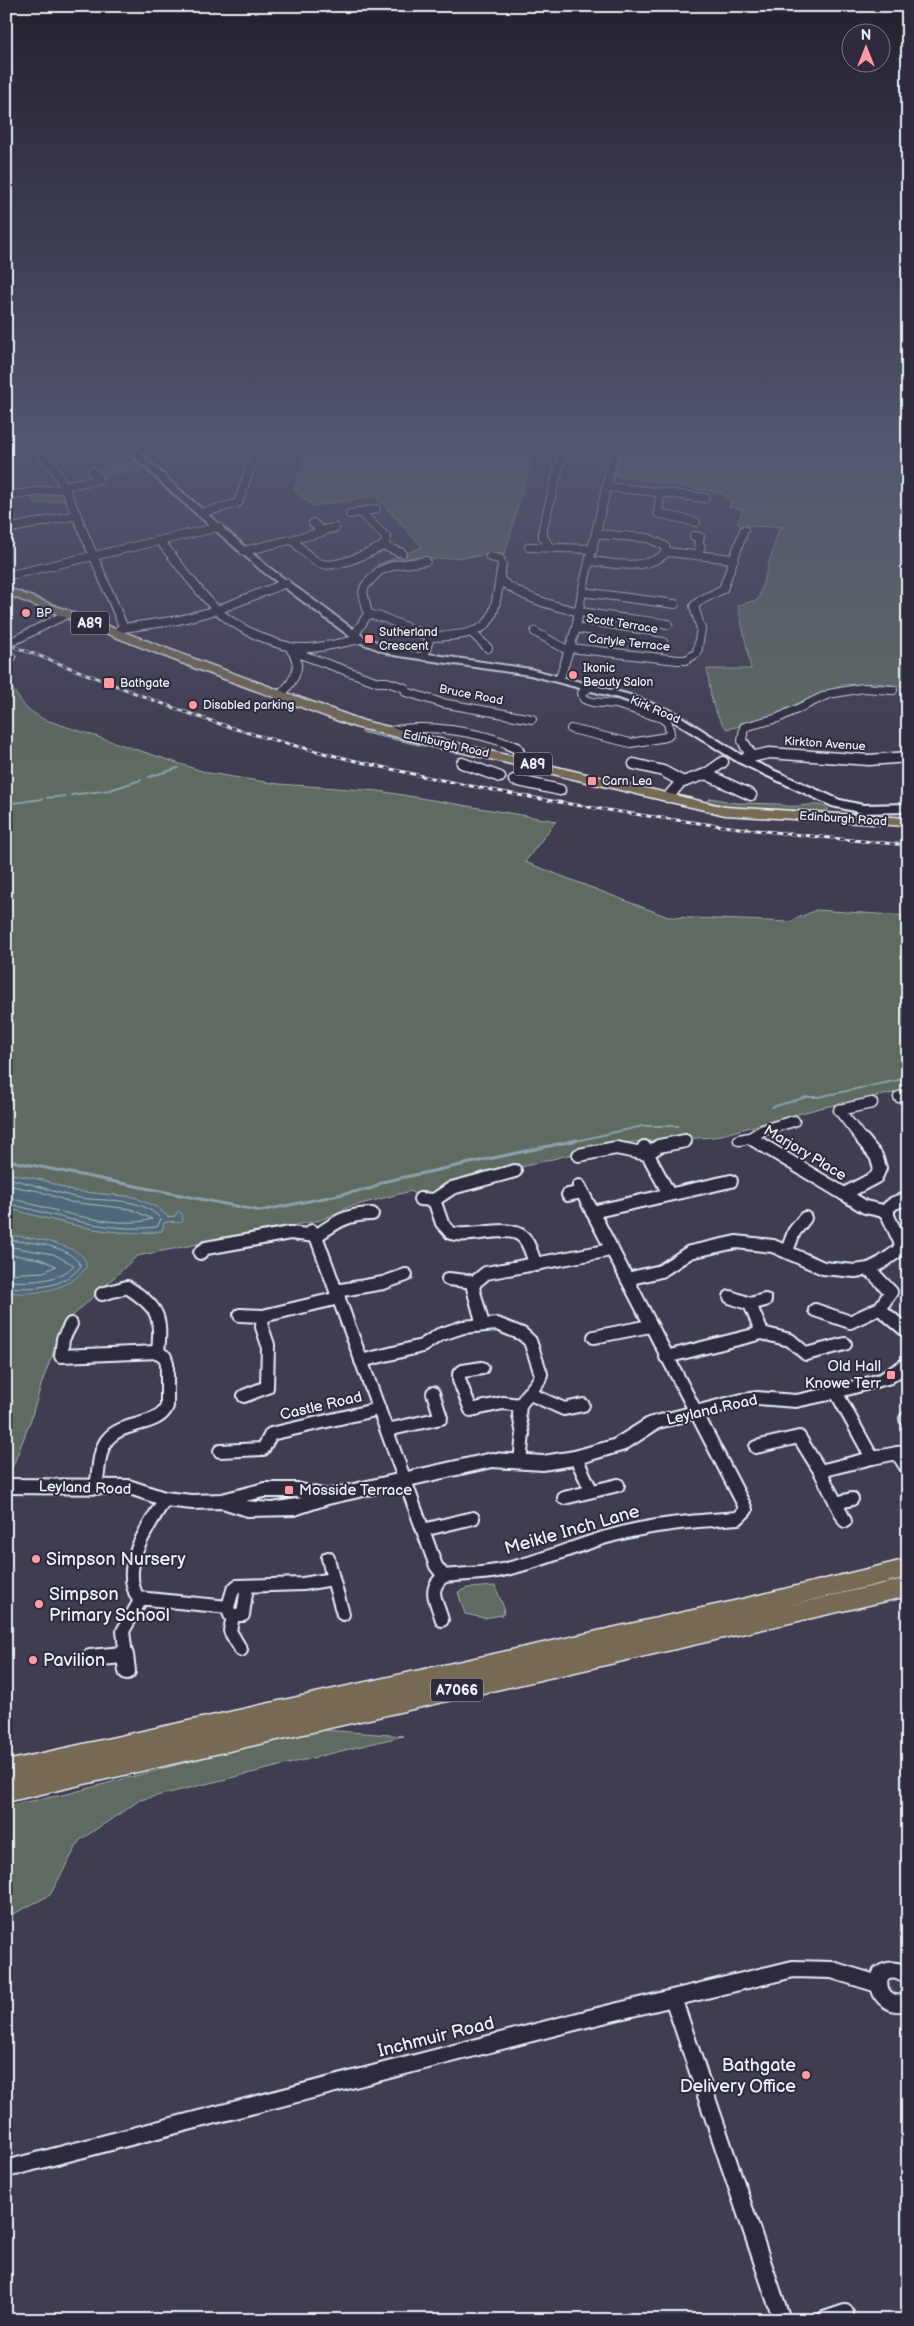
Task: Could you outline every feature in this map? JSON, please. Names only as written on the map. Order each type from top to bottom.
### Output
[{"type":"main road","name":"Kirk Road","points":[[244,551],[357,636],[393,652],[463,661],[560,678],[651,705],[693,727],[720,748],[747,758],[836,803],[907,815]]},
{"type":"main road","name":"Edinburgh Road","points":[[6,590],[67,614],[120,631],[333,716],[391,732],[517,760],[668,797],[743,812],[907,815]]},
{"type":"main road","name":"Leyland Road","points":[[6,1486],[129,1486],[165,1499],[192,1502],[222,1501],[247,1509],[272,1510],[306,1506],[327,1497],[492,1460],[543,1463],[576,1458],[619,1445],[648,1425],[694,1412],[757,1398],[796,1401],[836,1392],[885,1379],[908,1362]]},
{"type":"main road","name":"A7066","points":[[6,1772],[734,1610],[908,1568]]},
{"type":"main road","name":"A7066","points":[[6,1792],[908,1587]]},
{"type":"street","points":[[90,551],[120,631],[179,620],[217,610],[286,583]]},
{"type":"street","points":[[6,576],[117,551]]},
{"type":"street","points":[[168,551],[217,610],[244,629],[290,650],[314,648],[357,636],[368,614],[363,592],[365,586],[379,571],[395,565],[426,561]]},
{"type":"street","points":[[304,551],[319,563],[325,565],[356,558],[373,551]]},
{"type":"street","points":[[395,551],[402,553]]},
{"type":"street","points":[[560,678],[576,628],[578,610],[593,551]]},
{"type":"street","points":[[697,555],[699,551]]},
{"type":"street","points":[[590,561],[627,564],[652,562],[662,559],[667,552],[734,559],[737,551]]},
{"type":"street","points":[[368,614],[383,616],[410,630],[430,637],[457,636],[490,624],[502,564],[500,559],[490,557]]},
{"type":"street","name":"Carlyle Terrace","points":[[570,650],[686,660],[697,653],[700,637],[701,629],[694,606],[699,599],[723,589],[734,559]]},
{"type":"street","points":[[500,580],[514,591],[532,600],[578,610],[668,624]]},
{"type":"street","points":[[582,592],[674,604]]},
{"type":"street","points":[[15,640],[67,614]]},
{"type":"street","name":"Scott Terrace","points":[[576,628],[663,642]]},
{"type":"street","points":[[471,632],[488,648]]},
{"type":"street","points":[[535,632],[570,650]]},
{"type":"street","points":[[424,656],[430,637]]},
{"type":"street","points":[[279,696],[292,683],[296,674],[296,659],[290,650]]},
{"type":"street","name":"Bruce Road","points":[[290,650],[378,682],[387,682],[405,688],[406,692],[442,703],[532,719]]},
{"type":"street","points":[[571,729],[590,736],[631,744],[666,737],[670,733],[668,723],[662,718],[616,704],[592,702],[584,699],[582,693],[590,687]]},
{"type":"street","points":[[747,758],[742,741],[744,727],[778,718],[829,694],[864,688],[893,690]]},
{"type":"street","points":[[391,732],[408,727],[499,741],[517,748],[519,753],[517,760]]},
{"type":"street","points":[[474,767],[486,753]]},
{"type":"street","name":"Kirkton Avenue","points":[[747,758],[771,753],[868,760],[908,757]]},
{"type":"street","points":[[889,759],[908,761]]},
{"type":"street","points":[[668,797],[683,782],[706,774],[723,762]]},
{"type":"street","points":[[462,763],[500,777]]},
{"type":"street","points":[[634,764],[663,771],[683,782]]},
{"type":"street","points":[[535,784],[548,768]]},
{"type":"street","points":[[706,774],[751,795]]},
{"type":"street","points":[[514,780],[560,790]]},
{"type":"street","name":"Marjory Place","points":[[844,1194],[876,1177],[880,1168],[876,1156],[834,1111],[872,1103]]},
{"type":"street","name":"Marjory Place","points":[[794,1121],[763,1130],[744,1139],[866,1206],[888,1212]]},
{"type":"street","points":[[579,1155],[616,1148],[645,1150],[685,1141]]},
{"type":"street","points":[[645,1150],[669,1194]]},
{"type":"street","points":[[420,1199],[434,1200],[452,1188],[514,1171]]},
{"type":"street","points":[[592,1212],[731,1181]]},
{"type":"street","points":[[568,1195],[581,1189],[694,1412]]},
{"type":"street","points":[[627,1279],[661,1271],[690,1252],[736,1242],[754,1243],[787,1251],[823,1268],[855,1271],[869,1268],[898,1251],[903,1238],[888,1212],[888,1208],[894,1203],[908,1198]]},
{"type":"street","points":[[434,1200],[444,1228],[450,1232],[467,1236],[503,1232],[519,1233],[526,1241],[536,1265]]},
{"type":"street","points":[[200,1253],[206,1248],[290,1233],[314,1234],[355,1214],[372,1214]]},
{"type":"street","points":[[787,1251],[794,1232],[805,1218]]},
{"type":"street","name":"Castle Road","points":[[314,1234],[405,1481]]},
{"type":"street","points":[[448,1279],[475,1282],[491,1272],[611,1250]]},
{"type":"street","points":[[816,1310],[850,1322],[880,1309],[889,1300],[891,1292],[869,1268]]},
{"type":"street","points":[[240,1315],[263,1316],[406,1275]]},
{"type":"street","points":[[475,1282],[473,1288],[483,1325]]},
{"type":"street","points":[[102,1294],[127,1287],[157,1311],[162,1322],[158,1352]]},
{"type":"street","points":[[730,1297],[750,1304],[765,1300]]},
{"type":"street","points":[[750,1304],[762,1333]]},
{"type":"street","points":[[880,1309],[904,1328]]},
{"type":"street","name":"Castle Road","points":[[244,1396],[267,1387],[268,1345],[262,1327],[263,1316]]},
{"type":"street","points":[[71,1324],[63,1339],[61,1356],[79,1362],[158,1352],[166,1359],[167,1411],[161,1417],[134,1422],[114,1432],[107,1441],[102,1454],[96,1486]]},
{"type":"street","points":[[361,1361],[422,1346],[450,1330],[497,1324],[513,1328],[530,1341],[541,1374],[539,1380],[520,1406],[518,1415],[523,1434],[520,1461]]},
{"type":"street","points":[[594,1338],[650,1326]]},
{"type":"street","points":[[666,1357],[762,1333],[790,1340],[803,1354],[845,1344]]},
{"type":"street","points":[[482,1368],[463,1371],[459,1374],[459,1380],[471,1410],[503,1403],[520,1406]]},
{"type":"street","points":[[836,1392],[872,1458]]},
{"type":"street","points":[[387,1430],[442,1418],[433,1393]]},
{"type":"street","points":[[528,1393],[564,1409],[583,1406]]},
{"type":"street","name":"Castle Road","points":[[220,1452],[263,1449],[271,1434],[379,1409]]},
{"type":"street","name":"Meikle Inch Lane","points":[[444,1576],[498,1571],[632,1530],[670,1524],[738,1518],[746,1510],[744,1505],[694,1412]]},
{"type":"street","points":[[756,1447],[799,1437],[820,1471],[845,1521]]},
{"type":"street","points":[[820,1471],[902,1452],[908,1470]]},
{"type":"street","points":[[576,1458],[591,1490]]},
{"type":"street","points":[[405,1481],[436,1566],[444,1576],[435,1583],[433,1589],[442,1620]]},
{"type":"street","points":[[564,1498],[618,1485]]},
{"type":"street","points":[[165,1499],[140,1544],[132,1570],[132,1587],[136,1596],[141,1599],[244,1614],[247,1586],[303,1584],[333,1579]]},
{"type":"street","points":[[836,1503],[852,1499]]},
{"type":"street","points":[[423,1530],[473,1518]]},
{"type":"street","points":[[328,1558],[343,1614]]},
{"type":"street","points":[[127,1671],[123,1631],[141,1599]]},
{"type":"street","points":[[231,1612],[226,1635],[241,1650]]},
{"type":"street","points":[[90,1658],[124,1655]]},
{"type":"street","name":"Inchmuir Road","points":[[6,2169],[158,2128],[793,1969],[832,1970],[878,1984]]},
{"type":"street","points":[[907,1975],[890,1970],[881,1974],[878,1984],[880,1994],[889,2002],[907,2005]]},
{"type":"street","points":[[673,1998],[782,2320]]},
{"type":"street","points":[[824,2320],[845,2313]]},
{"type":"green space","points":[[413,551],[506,551],[505,554],[423,560],[413,557],[382,568],[377,565]]},
{"type":"green space","points":[[773,551],[908,551],[908,687],[876,683],[843,685],[766,720],[727,729],[714,708],[707,669],[751,669],[738,605],[758,600]]},
{"type":"green space","points":[[6,680],[26,708],[43,719],[208,773],[278,784],[379,791],[556,821],[525,862],[668,917],[789,922],[816,910],[908,916],[908,1090],[820,1108],[714,1137],[615,1143],[444,1187],[432,1195],[415,1195],[411,1191],[349,1207],[321,1220],[137,1256],[65,1323],[6,1484],[6,1292],[29,1292],[75,1251],[45,1241],[6,1235],[6,1208],[83,1227],[142,1233],[162,1231],[164,1223],[170,1221],[173,1223],[179,1212],[175,1216],[168,1217],[158,1208],[134,1197],[72,1191],[43,1180],[6,1173]]},
{"type":"green space","points":[[711,798],[736,803],[779,804],[785,806],[818,805],[829,809],[826,811],[731,807],[707,801]]},
{"type":"green space","points":[[495,1586],[504,1608],[503,1615],[484,1618],[465,1614],[458,1592],[468,1588]]},
{"type":"green space","points":[[311,1729],[403,1736],[140,1800],[80,1840],[50,1895],[6,1918],[6,1806],[67,1794]]},
{"type":"water","points":[[6,1173],[43,1180],[72,1191],[134,1197],[158,1208],[168,1217],[175,1216],[178,1211],[182,1214],[183,1221],[179,1223],[170,1221],[164,1223],[162,1231],[123,1232],[64,1223],[6,1208]]},
{"type":"water","points":[[6,1235],[49,1242],[72,1249],[85,1260],[86,1268],[70,1282],[50,1290],[28,1293],[6,1292]]},
{"type":"waterway","points":[[362,732],[457,753]]},
{"type":"waterway","points":[[149,777],[178,768]]},
{"type":"waterway","points":[[71,795],[110,790],[141,780]]},
{"type":"waterway","points":[[47,798],[65,796]]},
{"type":"waterway","points":[[6,804],[42,799]]},
{"type":"waterway","points":[[772,1107],[807,1097],[818,1097],[908,1078]]},
{"type":"waterway","points":[[571,1142],[643,1126],[678,1126]]},
{"type":"waterway","points":[[6,1160],[260,1211],[373,1188],[382,1182],[577,1140]]},
{"type":"tunnel","points":[[6,644],[15,640]]},
{"type":"railway","points":[[6,644],[224,725],[336,756],[417,775],[579,806],[661,818],[743,829],[908,845]]},
{"type":"place","name":"BP","points":[[26,613]]},
{"type":"place","name":"Sutherland Crescent","points":[[369,639]]},
{"type":"place","name":"Ikonic Beauty Salon","points":[[573,675]]},
{"type":"place","name":"Bathgate","points":[[109,683]]},
{"type":"place","name":"Disabled parking","points":[[193,705]]},
{"type":"place","name":"Carn Lea","points":[[592,781]]},
{"type":"place","name":"Old Hall Knowe Terr","points":[[891,1375]]},
{"type":"place","name":"Mosside Terrace","points":[[289,1490]]},
{"type":"place","name":"Simpson Nursery","points":[[36,1559]]},
{"type":"place","name":"Simpson Primary School","points":[[39,1604]]},
{"type":"place","name":"Pavilion","points":[[33,1660]]},
{"type":"place","name":"Bathgate Delivery Office","points":[[806,2075]]}]
